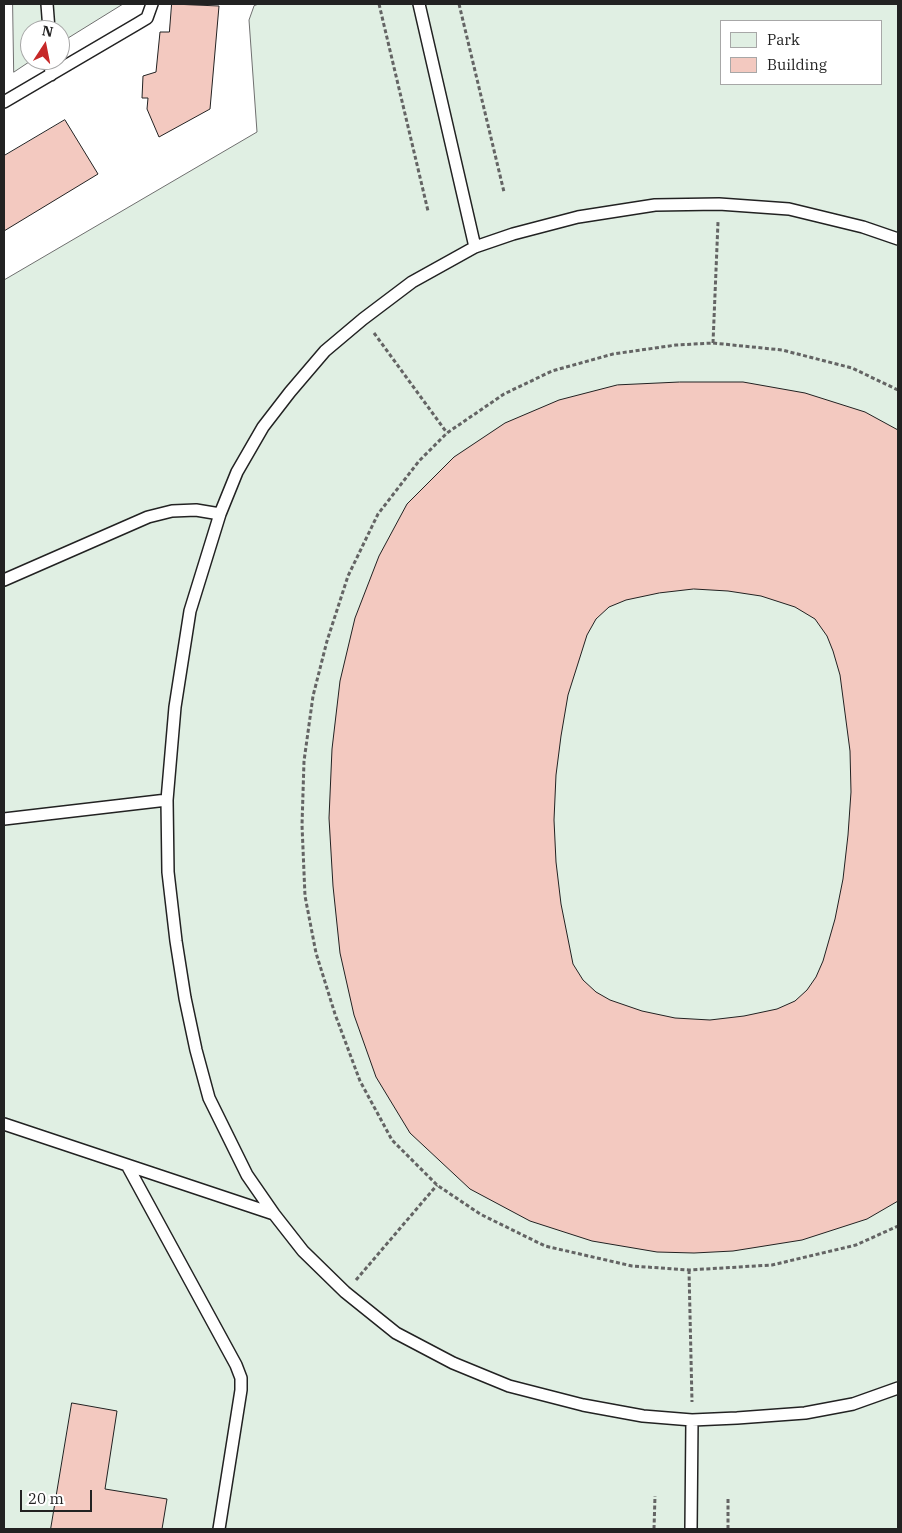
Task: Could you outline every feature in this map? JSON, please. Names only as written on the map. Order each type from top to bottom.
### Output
[{"type":"lane","points":[[47,4],[48,20]]},
{"type":"lane","points":[[4,102],[137,24],[146,18],[152,4]]},
{"type":"lane","points":[[419,4],[475,247]]},
{"type":"lane","points":[[51,70],[51,75]]},
{"type":"lane","points":[[898,239],[863,227],[789,209],[719,204],[655,205],[578,217],[513,234],[475,247],[412,282],[363,319],[325,351],[262,427],[237,472],[220,514],[190,611],[175,706],[167,800],[168,872],[185,998],[209,1098],[247,1175],[274,1214],[303,1251],[345,1292],[396,1333],[453,1363],[509,1386],[583,1405],[643,1416],[692,1420],[805,1413],[853,1404],[898,1388]]},
{"type":"lane","points":[[4,580],[148,517],[172,511],[196,510],[220,514]]},
{"type":"lane","points":[[4,819],[167,800]]},
{"type":"lane","points":[[4,1124],[274,1214]]},
{"type":"lane","points":[[126,1165],[236,1365],[241,1378],[242,1390],[219,1529]]},
{"type":"lane","points":[[691,1529],[692,1420]]},
{"type":"path","points":[[379,4],[428,211]]},
{"type":"path","points":[[459,4],[504,192]]},
{"type":"path","points":[[713,343],[719,204]]},
{"type":"path","points":[[363,319],[447,433]]},
{"type":"path","points":[[898,390],[852,368],[782,350],[713,343],[676,345],[613,354],[552,371],[504,394],[447,433],[419,462],[378,514],[348,576],[326,641],[313,696],[304,761],[302,825],[305,896],[316,953],[335,1014],[360,1081],[392,1140],[437,1185],[480,1214],[545,1246],[632,1266],[689,1270],[772,1265],[856,1245],[898,1226]]},
{"type":"path","points":[[345,1292],[437,1185]]},
{"type":"path","points":[[689,1270],[692,1420]]},
{"type":"path","points":[[654,1529],[655,1496]]},
{"type":"path","points":[[728,1497],[728,1529]]},
{"type":"green space","points":[[13,4],[123,4],[70,37],[70,20],[20,20],[20,68],[14,72]]},
{"type":"green space","points":[[259,4],[898,4],[898,1529],[4,1529],[4,280],[257,132],[249,20],[254,6]]},
{"type":"building","points":[[172,4],[219,6],[210,109],[159,137],[147,109],[148,98],[142,98],[143,76],[156,72],[160,32],[169,32]]},
{"type":"building","points":[[65,120],[98,174],[4,231],[4,156]]},
{"type":"building","points":[[743,382],[805,393],[865,412],[898,430],[898,1201],[867,1219],[802,1240],[733,1251],[657,1252],[592,1241],[530,1221],[470,1189],[410,1133],[376,1077],[354,1015],[340,953],[333,886],[329,818],[332,749],[340,681],[355,618],[379,556],[407,504],[454,457],[505,423],[559,400],[617,385]],"holes":[[[694,589],[728,591],[761,596],[795,607],[815,619],[827,636],[833,651],[840,675],[850,751],[851,792],[843,879],[835,919],[823,961],[816,977],[807,990],[795,1001],[777,1009],[744,1016],[710,1020],[675,1018],[642,1011],[610,1000],[596,992],[583,980],[573,964],[561,904],[556,862],[554,820],[556,775],[568,695],[587,635],[596,619],[609,607],[626,600],[659,593]]]},
{"type":"building","points":[[72,1403],[117,1411],[105,1489],[167,1499],[162,1529],[51,1529]]}]
